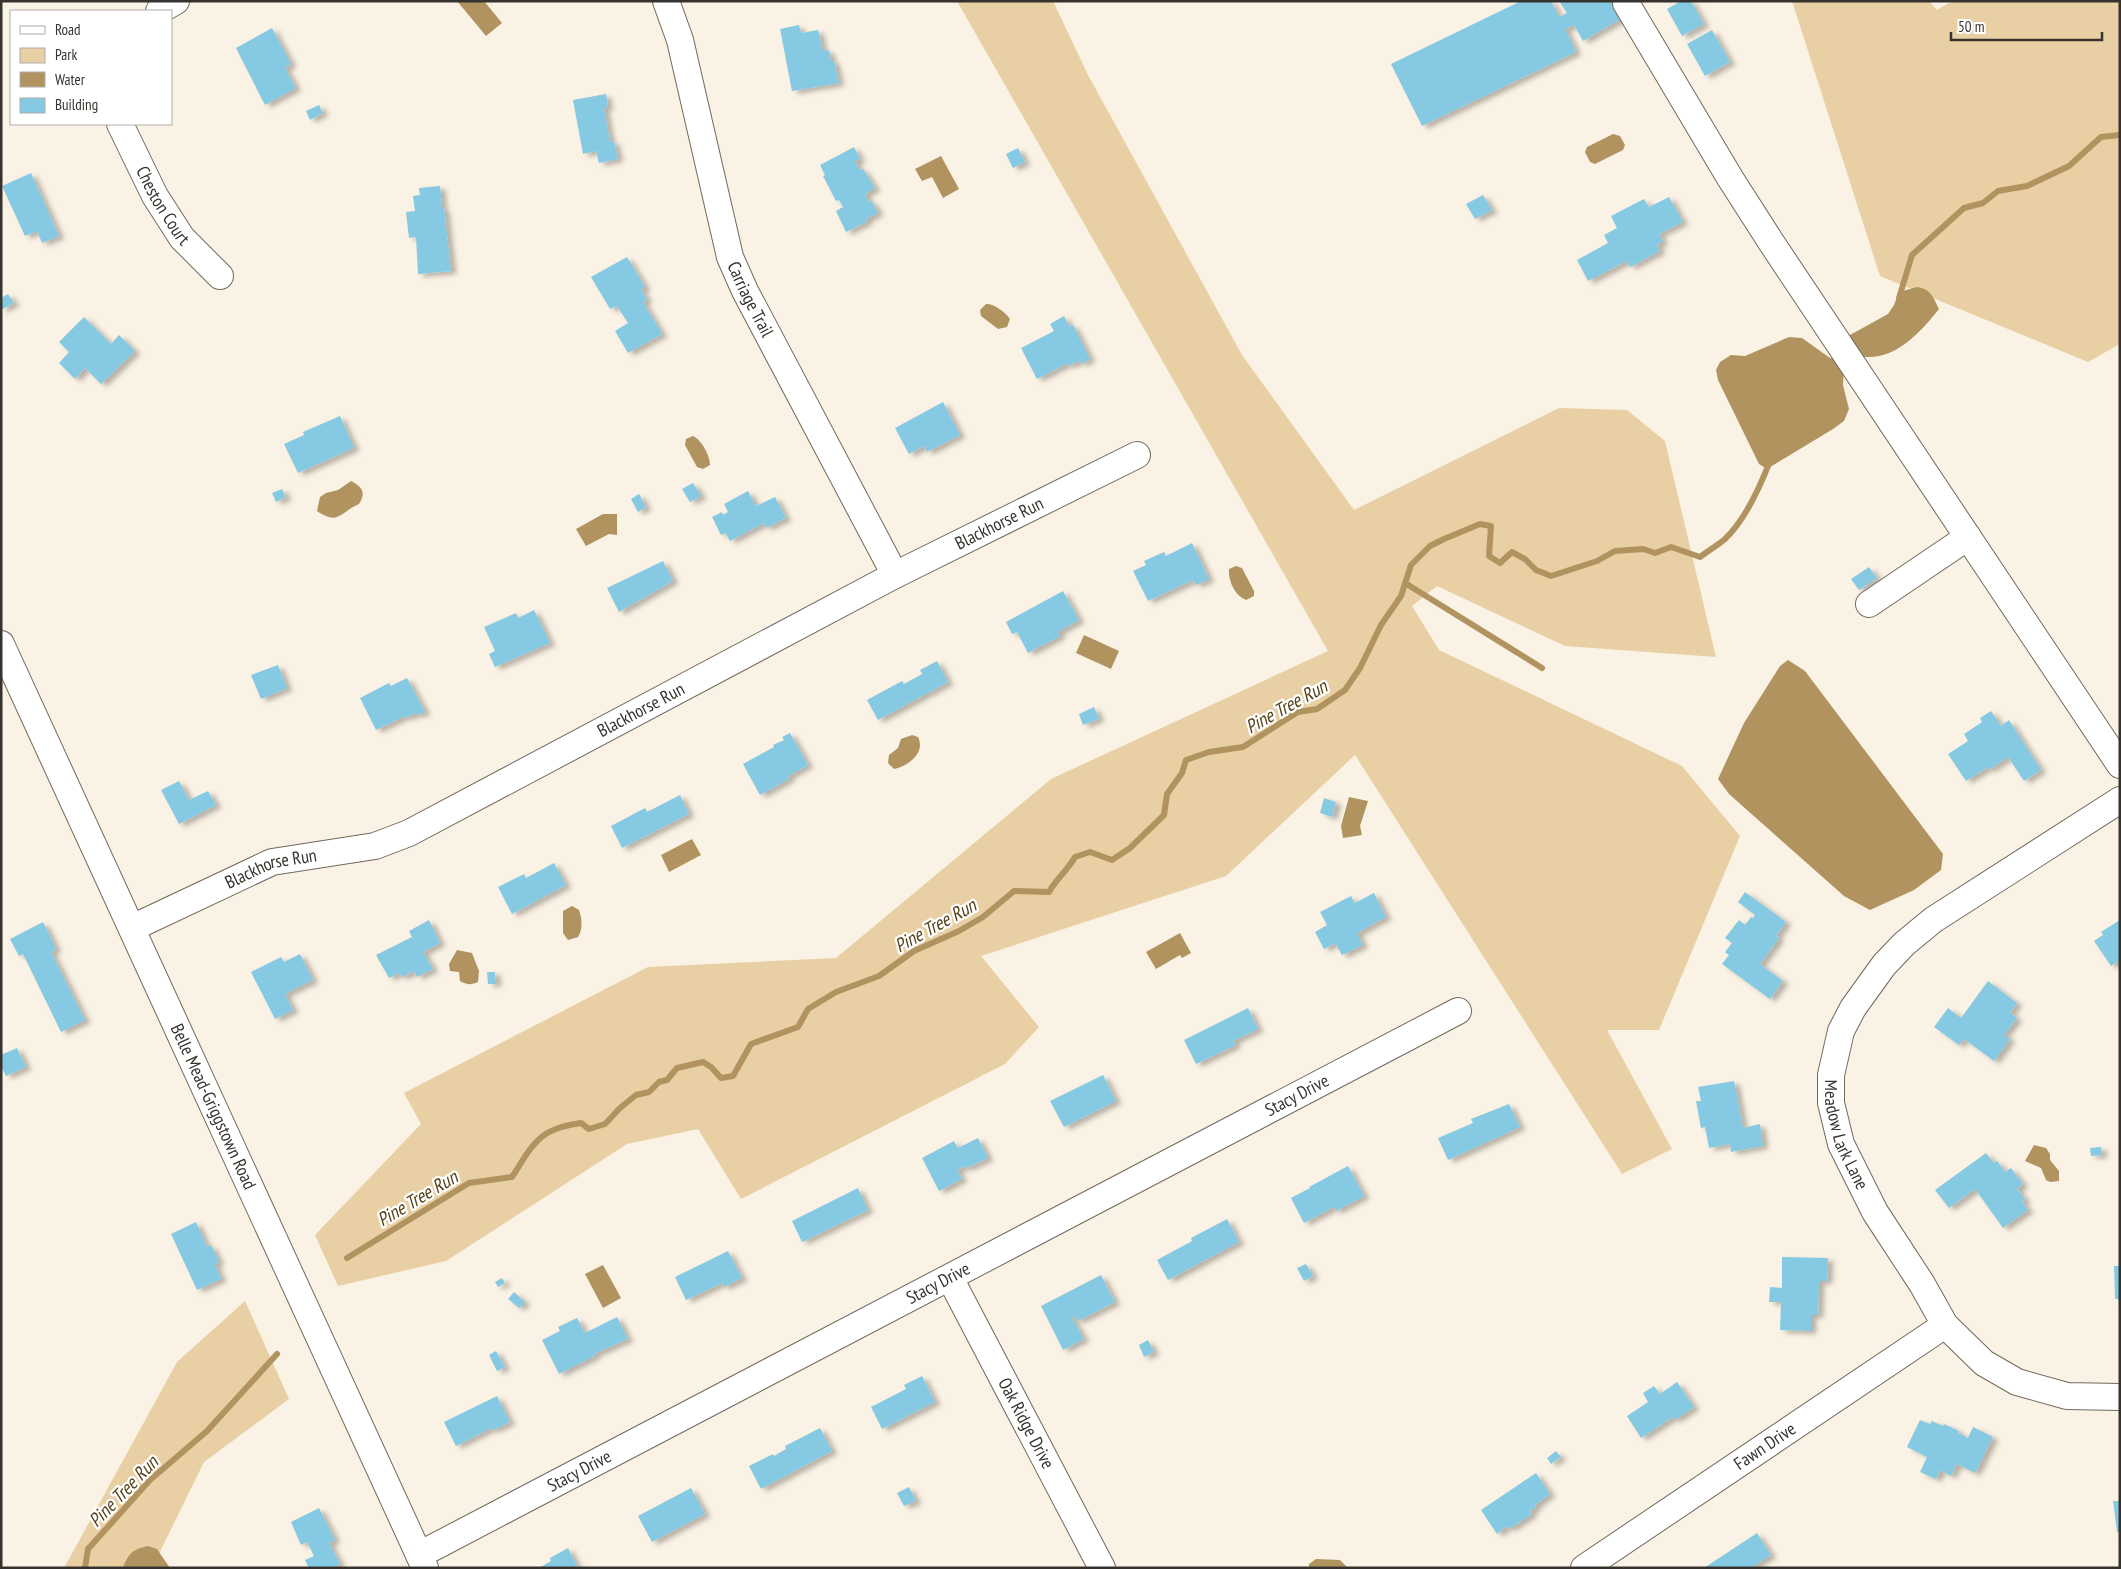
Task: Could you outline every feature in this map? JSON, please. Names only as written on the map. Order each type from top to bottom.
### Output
[{"type":"street","points":[[161,10],[176,1]]},
{"type":"street","name":"Carriage Trail","points":[[666,1],[680,40],[730,257],[745,291],[895,574]]},
{"type":"street","points":[[1626,3],[1730,178],[1846,357],[2120,765]]},
{"type":"street","name":"Cheston Court","points":[[120,125],[155,196],[182,238],[220,276]]},
{"type":"street","name":"Blackhorse Run","points":[[132,928],[272,862],[375,846],[409,833],[895,574],[1137,455]]},
{"type":"street","points":[[1869,604],[1968,537]]},
{"type":"street","name":"Belle Mead-Griggstown Road","points":[[1,644],[422,1561]]},
{"type":"street","name":"Meadow Lark Lane","points":[[2120,800],[1933,920],[1904,944],[1884,965],[1853,1008],[1841,1031],[1831,1075],[1832,1102],[1841,1144],[1875,1212],[1922,1284],[1945,1325],[1984,1363],[2017,1382],[2067,1396],[2120,1397]]},
{"type":"street","name":"Stacy Drive","points":[[422,1561],[950,1278],[1458,1011]]},
{"type":"street","name":"Oak Ridge Drive","points":[[950,1278],[1102,1568]]},
{"type":"street","name":"Fawn Drive","points":[[1584,1568],[1945,1325]]},
{"type":"green space","points":[[957,1],[1053,1],[1088,75],[1242,355],[1354,510],[1559,408],[1627,410],[1665,441],[1716,657],[1565,646],[1437,586],[1412,606],[1439,650],[1682,766],[1740,836],[1659,1030],[1607,1030],[1672,1149],[1622,1174],[1355,755],[1226,876],[981,956],[1039,1027],[1005,1064],[741,1199],[698,1129],[627,1144],[446,1261],[338,1286],[315,1235],[421,1124],[404,1093],[648,967],[836,958],[1051,779],[1328,651]]},
{"type":"green space","points":[[1792,1],[1929,1],[1937,10],[1952,1],[2120,1],[2120,344],[2088,362],[1880,276]]},
{"type":"green space","points":[[245,1301],[289,1399],[204,1462],[152,1568],[64,1568],[177,1362]]},
{"type":"water","points":[[457,1],[484,1],[502,23],[486,36]]},
{"type":"water","points":[[1613,134],[1620,136],[1625,145],[1623,150],[1595,164],[1590,162],[1585,152],[1587,147]]},
{"type":"water","points":[[941,156],[959,189],[943,198],[932,177],[922,181],[915,169]]},
{"type":"water","points":[[1917,287],[1929,292],[1939,309],[1914,337],[1894,351],[1871,357],[1858,356],[1844,368],[1843,385],[1849,409],[1844,421],[1767,469],[1759,464],[1718,380],[1716,370],[1720,362],[1731,355],[1745,356],[1789,337],[1802,338],[1830,358],[1840,359],[1851,348],[1850,335],[1888,314],[1899,292]]},
{"type":"water","points":[[986,304],[996,307],[1008,316],[1010,319],[1007,327],[998,329],[981,316],[980,310]]},
{"type":"water","points":[[693,436],[702,445],[709,457],[710,465],[703,469],[697,467],[685,445],[686,439]]},
{"type":"water","points":[[351,481],[361,488],[363,493],[359,504],[335,517],[324,515],[317,511],[320,497],[326,493],[338,490]]},
{"type":"water","points":[[603,514],[617,514],[617,535],[609,534],[586,546],[576,529]]},
{"type":"water","points":[[1236,566],[1242,568],[1254,591],[1254,596],[1246,600],[1236,592],[1231,583],[1229,569]]},
{"type":"water","points":[[1084,635],[1119,651],[1111,669],[1076,653]]},
{"type":"water","points":[[1788,660],[1805,671],[1943,854],[1941,870],[1914,890],[1870,910],[1844,896],[1729,794],[1718,779],[1744,723],[1780,666]]},
{"type":"water","points":[[912,735],[918,737],[920,743],[918,753],[910,762],[894,769],[888,763],[889,755],[898,748],[901,739]]},
{"type":"water","points":[[1349,797],[1368,801],[1360,826],[1362,835],[1343,838],[1341,826]]},
{"type":"water","points":[[692,839],[701,855],[669,872],[661,855]]},
{"type":"water","points":[[572,906],[579,910],[581,927],[578,937],[568,940],[563,933],[563,911]]},
{"type":"water","points":[[1180,933],[1191,953],[1182,958],[1180,955],[1156,969],[1146,952]]},
{"type":"water","points":[[457,950],[472,953],[479,971],[478,982],[465,983],[460,981],[459,972],[450,971],[449,964]]},
{"type":"water","points":[[2034,1145],[2046,1148],[2050,1154],[2050,1160],[2059,1171],[2059,1181],[2050,1182],[2046,1180],[2041,1168],[2025,1161]]},
{"type":"water","points":[[603,1265],[621,1298],[603,1308],[585,1274]]},
{"type":"water","points":[[148,1546],[157,1549],[170,1568],[123,1568],[132,1552]]},
{"type":"water","points":[[1316,1559],[1340,1560],[1348,1568],[1309,1568],[1309,1564]]},
{"type":"building","points":[[1521,1],[1551,1],[1559,17],[1567,13],[1559,1],[1614,1],[1624,17],[1583,41],[1574,25],[1565,29],[1576,52],[1422,126],[1391,64]]},
{"type":"building","points":[[1681,1],[1691,1],[1704,24],[1682,36],[1667,9]]},
{"type":"building","points":[[799,25],[801,33],[818,30],[823,51],[829,50],[831,61],[834,61],[839,83],[792,91],[780,29]]},
{"type":"building","points":[[272,28],[291,64],[285,68],[296,88],[265,105],[236,48]]},
{"type":"building","points":[[1712,30],[1730,62],[1705,76],[1687,44]]},
{"type":"building","points":[[606,94],[608,107],[604,108],[610,142],[614,141],[618,159],[599,163],[596,151],[583,154],[573,100]]},
{"type":"building","points":[[319,105],[323,113],[310,120],[306,111]]},
{"type":"building","points":[[854,147],[860,159],[855,161],[860,170],[863,169],[875,188],[865,194],[869,202],[872,201],[878,213],[866,219],[867,222],[846,232],[836,211],[843,207],[839,200],[836,201],[823,176],[825,175],[820,165]]},
{"type":"building","points":[[1018,148],[1025,162],[1013,168],[1006,154]]},
{"type":"building","points":[[31,173],[59,236],[42,243],[37,231],[25,236],[2,186]]},
{"type":"building","points":[[440,186],[451,271],[418,274],[416,237],[409,238],[406,212],[415,211],[413,196],[420,195],[419,188]]},
{"type":"building","points":[[1483,195],[1492,210],[1475,219],[1466,204]]},
{"type":"building","points":[[1669,197],[1683,222],[1659,234],[1663,241],[1657,245],[1660,251],[1630,267],[1627,261],[1588,281],[1577,260],[1608,243],[1604,235],[1617,228],[1611,216],[1644,199],[1649,207]]},
{"type":"building","points":[[627,257],[645,287],[641,290],[647,300],[643,302],[662,334],[628,353],[615,331],[628,323],[617,306],[610,309],[591,277]]},
{"type":"building","points":[[8,294],[14,303],[1,310],[1,298]]},
{"type":"building","points":[[1064,316],[1069,326],[1073,325],[1090,359],[1081,364],[1080,360],[1069,366],[1068,363],[1037,379],[1021,348],[1054,331],[1050,324]]},
{"type":"building","points":[[84,317],[111,344],[119,335],[135,351],[101,384],[85,368],[75,379],[59,363],[69,352],[59,342]]},
{"type":"building","points":[[943,402],[960,435],[927,452],[924,446],[909,454],[895,428]]},
{"type":"building","points":[[340,416],[354,448],[298,473],[284,444],[304,435],[303,432]]},
{"type":"building","points":[[693,483],[701,496],[690,502],[682,489]]},
{"type":"building","points":[[282,489],[286,497],[276,502],[272,493]]},
{"type":"building","points":[[748,491],[756,506],[775,497],[786,518],[766,528],[764,523],[730,541],[726,533],[721,535],[712,517],[722,512],[723,515],[728,512],[724,504]]},
{"type":"building","points":[[639,494],[646,507],[638,512],[631,499]]},
{"type":"building","points":[[1192,543],[1209,579],[1196,585],[1193,580],[1148,601],[1133,571],[1146,565],[1144,561],[1164,552],[1166,556]]},
{"type":"building","points":[[663,561],[673,581],[619,612],[607,588]]},
{"type":"building","points":[[1869,567],[1877,578],[1859,590],[1851,579]]},
{"type":"building","points":[[1063,591],[1079,620],[1058,632],[1060,636],[1028,653],[1017,632],[1012,634],[1006,622]]},
{"type":"building","points":[[534,610],[550,643],[495,667],[489,654],[495,651],[484,627],[516,613],[518,618]]},
{"type":"building","points":[[937,661],[948,682],[878,720],[867,700],[902,681],[904,684],[922,674],[920,670]]},
{"type":"building","points":[[278,665],[287,688],[261,699],[251,675]]},
{"type":"building","points":[[407,678],[425,712],[417,715],[415,713],[406,718],[405,716],[376,730],[360,698],[389,683],[391,686]]},
{"type":"building","points":[[1094,707],[1099,719],[1083,725],[1079,714]]},
{"type":"building","points":[[1991,711],[2001,726],[2009,720],[2041,770],[2024,781],[2008,757],[1989,770],[1988,767],[1966,781],[1948,754],[1968,741],[1964,734],[1982,722],[1980,718]]},
{"type":"building","points":[[790,733],[808,765],[788,776],[789,779],[760,795],[743,764],[774,747],[773,745],[784,740],[782,737]]},
{"type":"building","points":[[179,781],[189,800],[208,791],[216,805],[179,824],[161,790]]},
{"type":"building","points":[[680,795],[689,814],[622,848],[611,826],[645,808],[647,812]]},
{"type":"building","points":[[1324,798],[1336,802],[1332,817],[1320,813]]},
{"type":"building","points":[[554,863],[566,885],[512,914],[498,887],[524,874],[526,878]]},
{"type":"building","points":[[1745,892],[1786,922],[1776,936],[1779,938],[1760,964],[1783,981],[1770,999],[1722,964],[1729,955],[1725,952],[1732,943],[1725,938],[1739,920],[1745,925],[1755,915],[1738,902]]},
{"type":"building","points":[[1374,893],[1386,917],[1357,933],[1363,945],[1342,955],[1335,943],[1324,949],[1315,932],[1327,925],[1320,912],[1351,896],[1355,903]]},
{"type":"building","points":[[429,920],[440,943],[423,952],[433,969],[417,977],[414,971],[402,977],[399,973],[389,978],[376,955],[412,937],[409,931]]},
{"type":"building","points":[[2120,920],[2120,960],[2111,966],[2094,941],[2103,935],[2101,932]]},
{"type":"building","points":[[43,922],[56,949],[51,952],[85,1020],[61,1032],[23,954],[19,956],[10,939]]},
{"type":"building","points":[[300,954],[313,980],[285,994],[293,1010],[275,1019],[251,972],[281,957],[284,962]]},
{"type":"building","points":[[487,972],[495,972],[496,984],[488,984]]},
{"type":"building","points":[[1988,981],[2017,1003],[2010,1013],[2017,1018],[2004,1035],[2010,1039],[1994,1061],[1964,1039],[1959,1045],[1934,1027],[1948,1008],[1961,1018]]},
{"type":"building","points":[[1248,1008],[1258,1029],[1233,1041],[1236,1045],[1196,1064],[1184,1040]]},
{"type":"building","points":[[17,1048],[26,1067],[6,1076],[1,1066],[1,1055]]},
{"type":"building","points":[[1103,1075],[1116,1101],[1064,1127],[1050,1101]]},
{"type":"building","points":[[1734,1081],[1743,1128],[1760,1124],[1763,1146],[1731,1152],[1730,1144],[1709,1148],[1705,1127],[1701,1128],[1696,1101],[1701,1101],[1698,1087]]},
{"type":"building","points":[[1509,1104],[1520,1127],[1448,1160],[1438,1138],[1473,1123],[1471,1119]]},
{"type":"building","points":[[978,1138],[988,1158],[967,1168],[966,1166],[957,1170],[962,1179],[939,1191],[922,1158],[954,1141],[958,1148]]},
{"type":"building","points":[[2101,1147],[2102,1155],[2091,1156],[2090,1148]]},
{"type":"building","points":[[1986,1153],[1994,1163],[1997,1161],[2005,1172],[2011,1168],[2023,1184],[2017,1189],[2025,1199],[2022,1201],[2028,1210],[2003,1228],[1975,1189],[1949,1208],[1935,1190]]},
{"type":"building","points":[[1348,1166],[1364,1196],[1336,1211],[1334,1207],[1304,1223],[1291,1198]]},
{"type":"building","points":[[858,1188],[868,1210],[802,1242],[792,1221]]},
{"type":"building","points":[[1227,1219],[1239,1242],[1168,1280],[1157,1260],[1192,1241],[1191,1238]]},
{"type":"building","points":[[196,1222],[207,1247],[211,1245],[219,1262],[215,1264],[221,1279],[197,1290],[171,1234]]},
{"type":"building","points":[[728,1251],[742,1278],[724,1287],[722,1283],[686,1300],[675,1277]]},
{"type":"building","points":[[1782,1257],[1828,1258],[1827,1281],[1819,1281],[1818,1315],[1811,1315],[1811,1331],[1780,1330],[1781,1302],[1769,1302],[1770,1287],[1782,1288]]},
{"type":"building","points":[[1306,1264],[1313,1276],[1304,1281],[1297,1268]]},
{"type":"building","points":[[2114,1266],[2120,1266],[2120,1299],[2115,1299]]},
{"type":"building","points":[[1101,1275],[1115,1302],[1078,1321],[1075,1316],[1072,1318],[1084,1339],[1063,1350],[1041,1306]]},
{"type":"building","points":[[502,1278],[505,1283],[498,1287],[495,1282]]},
{"type":"building","points":[[514,1292],[525,1302],[519,1308],[508,1299]]},
{"type":"building","points":[[617,1317],[628,1339],[594,1354],[595,1356],[559,1374],[542,1340],[560,1331],[558,1327],[577,1318],[585,1333]]},
{"type":"building","points":[[1148,1340],[1154,1352],[1144,1357],[1139,1345]]},
{"type":"building","points":[[496,1351],[505,1367],[497,1371],[489,1355]]},
{"type":"building","points":[[922,1376],[935,1402],[882,1429],[871,1407],[906,1389],[904,1385]]},
{"type":"building","points":[[1677,1382],[1694,1407],[1675,1420],[1673,1417],[1641,1438],[1627,1416],[1648,1402],[1643,1393],[1654,1386],[1660,1394]]},
{"type":"building","points":[[497,1396],[510,1422],[493,1430],[491,1428],[456,1446],[444,1422]]},
{"type":"building","points":[[1920,1420],[1930,1424],[1932,1421],[1943,1426],[1944,1424],[1959,1431],[1958,1433],[1968,1438],[1973,1427],[1993,1437],[1975,1473],[1957,1464],[1951,1476],[1940,1470],[1936,1479],[1920,1472],[1927,1457],[1907,1447]]},
{"type":"building","points":[[820,1428],[832,1451],[761,1489],[749,1466],[773,1454],[774,1456],[786,1449],[785,1446]]},
{"type":"building","points":[[1556,1451],[1561,1457],[1551,1464],[1547,1458]]},
{"type":"building","points":[[1536,1473],[1550,1494],[1535,1505],[1536,1507],[1530,1511],[1532,1514],[1509,1529],[1507,1526],[1497,1534],[1481,1510]]},
{"type":"building","points":[[909,1487],[916,1501],[904,1506],[897,1493]]},
{"type":"building","points":[[691,1488],[705,1514],[652,1542],[638,1516]]},
{"type":"building","points":[[2113,1501],[2120,1501],[2120,1532],[2117,1532]]},
{"type":"building","points":[[319,1508],[335,1540],[329,1543],[340,1564],[331,1568],[309,1568],[305,1560],[314,1556],[307,1542],[301,1545],[291,1522]]},
{"type":"building","points":[[1757,1533],[1771,1555],[1755,1565],[1757,1568],[1704,1568]]},
{"type":"building","points":[[568,1548],[578,1568],[539,1568],[551,1561],[550,1558]]},
{"type":"waterway","points":[[1899,298],[1912,255],[1964,208],[1983,203],[1998,191],[2027,186],[2069,166],[2101,137],[2120,135]]},
{"type":"waterway","name":"Pine Tree Run","points":[[347,1258],[469,1183],[512,1177],[532,1147],[546,1134],[555,1129],[581,1123],[589,1129],[605,1124],[636,1095],[649,1092],[659,1082],[667,1080],[677,1068],[703,1062],[711,1067],[721,1078],[733,1076],[751,1044],[798,1027],[808,1009],[836,992],[879,976],[914,951],[959,931],[983,917],[1014,891],[1049,892],[1075,857],[1090,852],[1112,860],[1130,848],[1164,815],[1167,794],[1182,773],[1186,760],[1209,752],[1243,747],[1298,712],[1317,709],[1345,690],[1360,668],[1381,625],[1401,596],[1411,565],[1430,546],[1480,524],[1491,526],[1489,556],[1500,563],[1512,552],[1525,559],[1536,570],[1551,576],[1597,561],[1615,551],[1643,549],[1655,553],[1671,547],[1700,557],[1733,531],[1757,492],[1770,461]]},
{"type":"waterway","points":[[1405,583],[1542,668]]},
{"type":"waterway","name":"Pine Tree Run","points":[[85,1568],[88,1549],[150,1480],[207,1431],[277,1354]]}]
